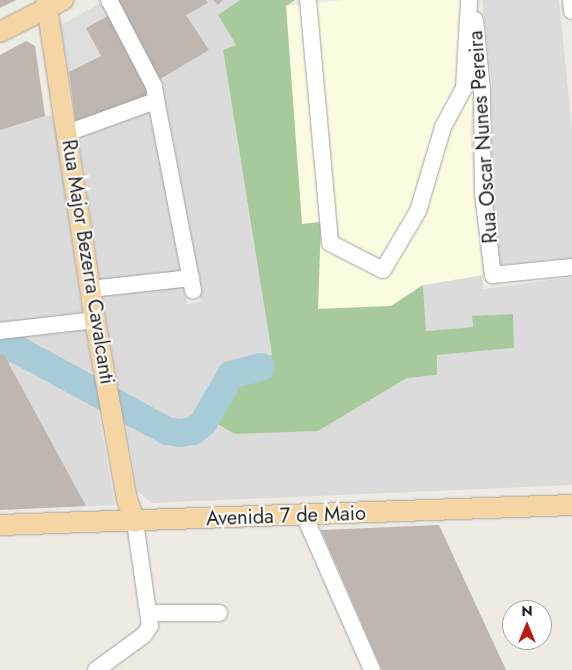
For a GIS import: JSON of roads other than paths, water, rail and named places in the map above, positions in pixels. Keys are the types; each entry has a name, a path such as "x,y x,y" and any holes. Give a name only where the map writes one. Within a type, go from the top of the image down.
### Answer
{"main road":[{"path":"0,32 52,3"},
{"name":"Rua Major Bezerra Cavalcanti","path":"52,3 67,133 90,289 127,499 134,522"},
{"name":"Avenida 7 de Maio","path":"0,525 134,522 572,505"}],"street":[{"path":"90,289 192,284 154,86 109,0"},
{"path":"308,0 330,244 383,270 418,211 443,127 464,88 469,0"},
{"name":"Rua Oscar Nunes Pereira","path":"473,0 482,89 483,194 493,274 572,267"},
{"path":"571,0 572,12"},
{"path":"67,133 150,103 157,105"},
{"path":"0,331 95,320"},
{"path":"304,515 372,670"},
{"path":"96,670 144,635 150,626 150,613 134,522"},
{"path":"150,613 219,613"}],"waterway":[{"path":"0,350 7,348 16,349 167,431 180,433 193,431 203,423 231,375 261,367"}]}
